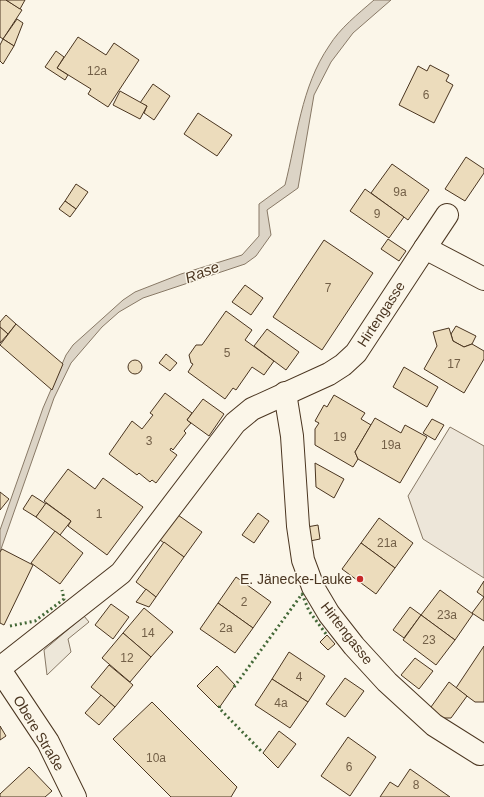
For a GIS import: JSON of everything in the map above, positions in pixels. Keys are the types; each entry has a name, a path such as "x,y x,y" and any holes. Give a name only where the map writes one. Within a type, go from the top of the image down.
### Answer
{"street":[{"name":"Hirtengasse","path":"0,669 121,573 235,423 252,409 285,392 330,374 356,353 447,214"},
{"path":"425,248 484,279"},
{"name":"Hirtengasse","path":"285,392 292,436 298,526 303,560 313,587 329,614 354,646 387,682 434,725 480,754"},
{"name":"Obere Straße","path":"0,669 48,742 75,797"}],"shaded area":[{"path":"450,427 484,446 484,578 423,539 408,496"},
{"path":"84,616 89,622 68,639 71,652 47,675 44,650"}],"water":[{"name":"Rase","path":"374,0 391,0 353,33 331,62 314,95 298,188 267,210 271,235 256,256 245,264 143,298 119,312 102,327 71,363 54,398 0,552 0,530 43,408 66,355 73,345 123,300 135,292 181,274 242,255 259,236 259,204 285,185 301,113 312,78 333,39"}],"building":[{"path":"0,0 6,0 22,10 3,39 0,37"},
{"path":"6,0 25,0 20,9"},
{"path":"17,19 23,23 14,46 3,39"},
{"path":"78,37 106,55 114,43 139,60 108,107 88,94 91,89 57,68"},
{"path":"3,39 14,46 3,64 0,61 0,45"},
{"path":"56,51 64,57 57,68 68,75 65,80 45,67"},
{"path":"430,65 449,75 446,81 453,85 434,123 399,105 418,66 427,71"},
{"path":"153,84 170,96 154,120 144,113 147,106 140,103"},
{"path":"120,91 147,106 140,119 113,105"},
{"path":"198,113 232,135 217,156 184,134"},
{"path":"466,157 484,169 484,173 465,201 445,189"},
{"path":"392,164 429,190 408,220 371,193"},
{"path":"76,184 88,192 76,209 65,201"},
{"path":"365,189 404,217 389,238 350,211"},
{"path":"65,201 76,209 70,217 59,209"},
{"path":"388,239 406,251 399,261 381,249"},
{"path":"324,240 373,273 322,350 273,317"},
{"path":"245,285 263,298 251,315 232,302"},
{"path":"226,311 252,330 245,340 274,361 264,375 252,367 236,390 233,388 225,399 188,372 193,364 191,363 189,355 196,345 202,345"},
{"path":"6,315 16,324 8,334 0,327 0,322"},
{"path":"16,324 63,364 52,390 0,345"},
{"path":"456,326 476,336 472,344 464,347 453,341 451,334"},
{"path":"0,327 8,334 0,343"},
{"path":"449,328 453,341 464,347 472,344 484,351 484,359 464,393 424,369 437,346 433,332"},
{"path":"267,329 299,352 286,370 254,346"},
{"path":"166,354 177,363 170,371 159,363"},
{"path":"135,360 140,362 142,367 140,372 135,374 130,372 128,367 130,362"},
{"path":"404,367 438,387 427,407 393,387"},
{"path":"165,393 192,413 187,420 191,423 184,431 186,433 173,450 171,448 170,450 177,455 156,483 152,480 150,482 139,473 137,475 109,454 132,421 142,429 153,415 150,413"},
{"path":"334,395 365,413 361,419 371,425 355,452 358,459 353,467 315,445 315,429 319,423 315,421 324,405 327,407"},
{"path":"203,399 224,414 209,436 187,420"},
{"path":"375,418 401,433 405,425 427,437 400,483 358,459 355,452"},
{"path":"432,419 444,425 435,440 423,433"},
{"path":"315,463 344,479 334,498 316,487"},
{"path":"68,469 95,489 103,478 143,507 107,555 68,526 71,521 44,501"},
{"path":"0,492 9,499 0,510"},
{"path":"32,495 46,504 36,517 23,509"},
{"path":"46,503 71,521 60,535 36,517"},
{"path":"258,513 269,521 254,543 242,535"},
{"path":"178,515 202,532 184,557 160,540"},
{"path":"379,518 413,543 395,568 361,543"},
{"path":"318,525 320,539 310,541 307,527"},
{"path":"55,531 83,553 60,584 31,563"},
{"path":"164,542 184,557 156,597 136,582"},
{"path":"361,543 395,568 376,594 342,569"},
{"path":"2,549 33,565 4,625 0,623 0,552"},
{"path":"236,577 271,602 253,628 218,603"},
{"path":"484,581 484,597 477,592"},
{"path":"146,589 156,597 149,607 136,602"},
{"path":"440,590 473,614 455,640 421,615"},
{"path":"484,597 484,621 472,613"},
{"path":"218,603 253,628 235,653 200,629"},
{"path":"111,604 129,617 113,639 95,625"},
{"path":"410,607 421,615 404,638 393,630"},
{"path":"144,608 173,632 151,657 123,633"},
{"path":"421,615 455,640 436,665 403,640"},
{"path":"123,633 151,657 130,682 102,658"},
{"path":"327,635 335,644 328,650 320,642"},
{"path":"484,646 484,702 475,702 456,688"},
{"path":"289,652 325,676 308,702 272,679"},
{"path":"415,658 433,671 419,689 401,675"},
{"path":"109,665 133,685 115,707 91,687"},
{"path":"217,666 235,685 219,708 197,686"},
{"path":"345,678 364,691 345,717 326,704"},
{"path":"272,679 308,702 290,728 255,705"},
{"path":"449,682 467,696 451,718 442,718 431,707"},
{"path":"101,695 115,707 99,725 85,713"},
{"path":"152,702 237,787 231,797 171,797 113,739"},
{"path":"0,726 6,736 0,740"},
{"path":"279,731 296,744 278,768 263,753"},
{"path":"348,737 376,757 350,796 321,776"},
{"path":"29,767 52,791 45,797 0,797 0,794"},
{"path":"410,769 450,797 380,797 390,782 398,787"}],"hedge":[{"path":"10,626 35,621 64,599 62,590"},
{"path":"234,687 302,594 309,611 326,634"},
{"path":"220,706 219,708 263,753"}],"place":[{"name":"E. Jänecke-Lauke","path":"360,579"}]}
